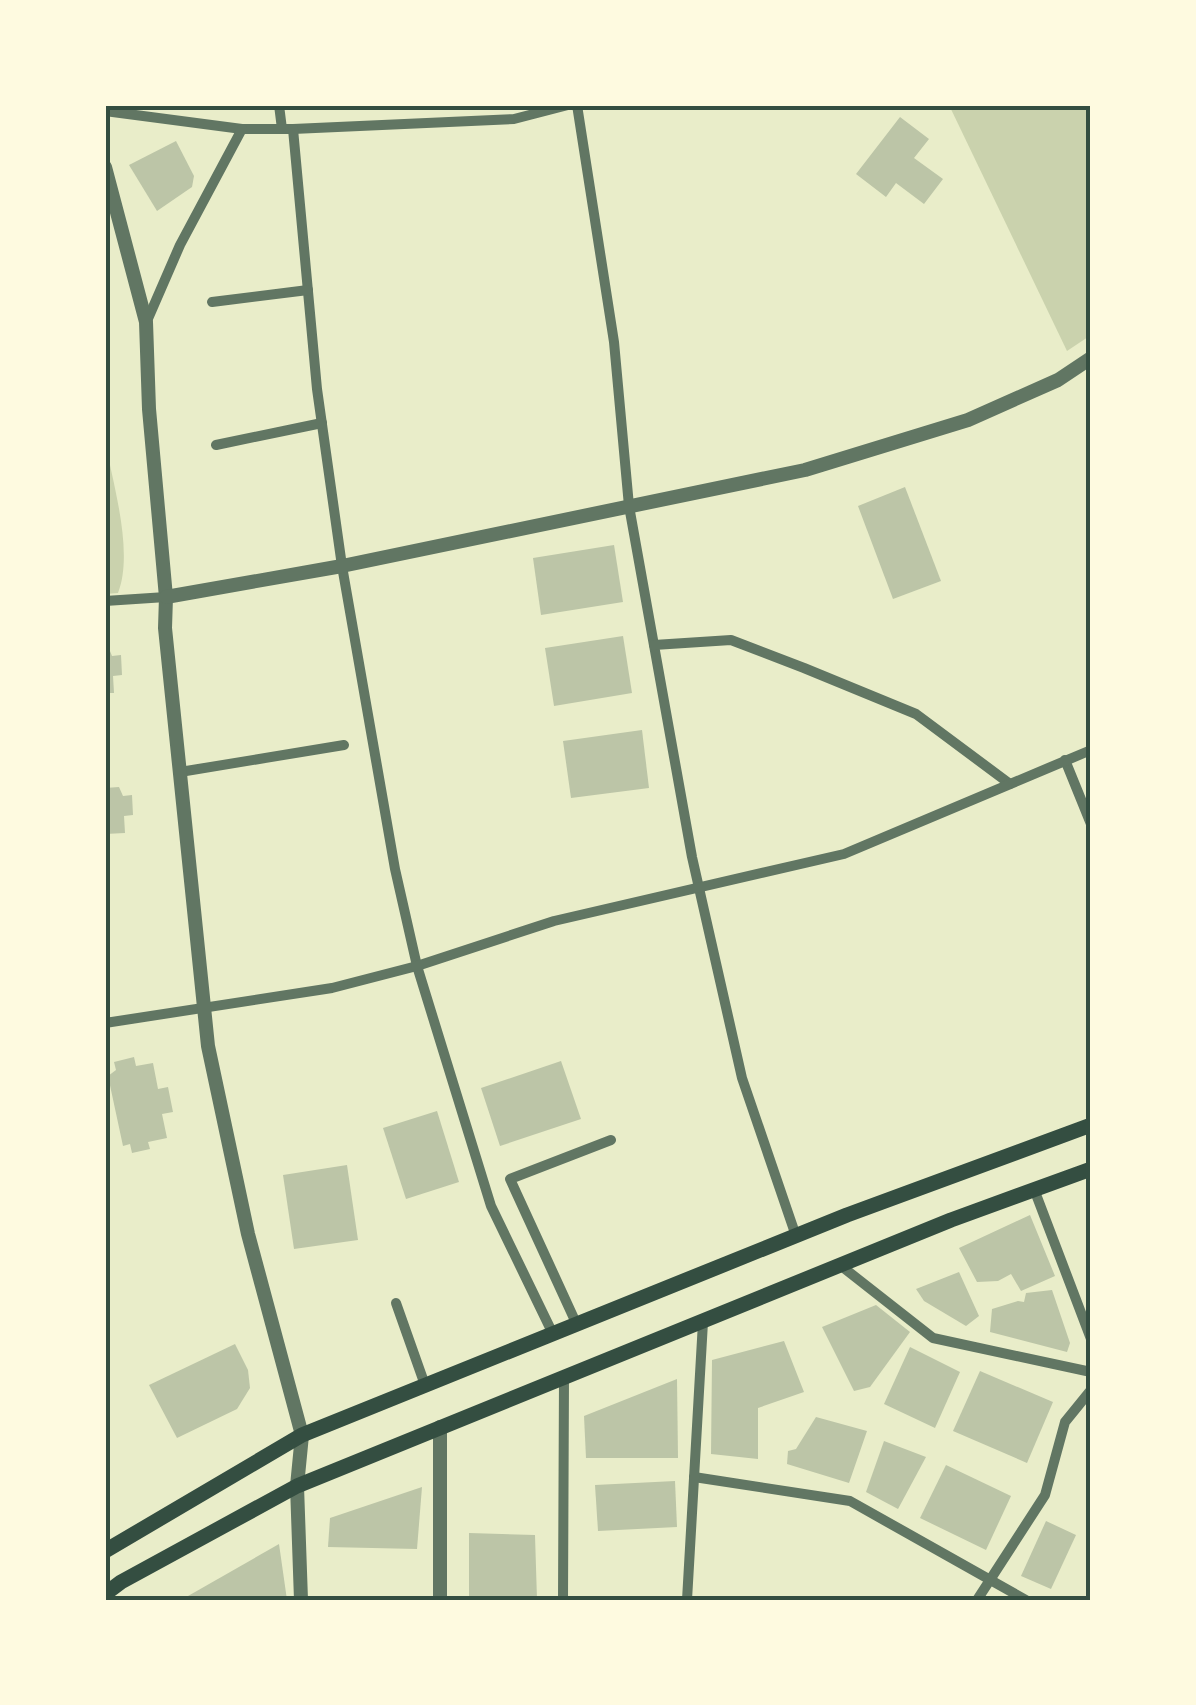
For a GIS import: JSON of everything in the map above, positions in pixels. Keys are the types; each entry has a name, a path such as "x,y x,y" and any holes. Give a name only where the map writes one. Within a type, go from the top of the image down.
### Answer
{"main road":[{"path":"105,1551 302,1434 796,1236 1091,1125"},
{"path":"105,1594 297,1486 1091,1169"}],"street":[{"path":"279,105 288,129 342,566 395,869 417,966 491,1206 553,1334"},
{"path":"105,111 242,129 288,129 514,119 568,105"},
{"path":"576,105 614,342 629,506 699,887 742,1078 796,1236"},
{"path":"146,322 180,245 242,129"},
{"path":"105,167 146,322 165,628 208,1046 248,1234 302,1434 297,1486 301,1600"},
{"path":"212,302 308,290"},
{"path":"105,601 166,598 342,566 805,470 968,420 1058,380 1091,358"},
{"path":"216,445 322,423"},
{"path":"654,644 731,640 804,668 916,714 1010,784"},
{"path":"180,772 344,745"},
{"path":"105,1023 332,988 417,966 554,921 844,854 1091,750"},
{"path":"1066,760 1091,824"},
{"path":"577,1324 510,1178 612,1140"},
{"path":"1034,1189 1091,1339"},
{"path":"840,1266 932,1338 1091,1372"},
{"path":"396,1303 425,1385"},
{"path":"687,1600 704,1322"},
{"path":"562,1600 564,1378"},
{"path":"977,1600 1044,1495 1065,1422 1091,1390"},
{"path":"440,1427 440,1600"},
{"path":"694,1477 850,1501 1026,1600"}],"green space":[{"path":"949,105 1091,105 1091,335 1067,351"},
{"path":"105,441 124,558 118,593 105,594"}],"building":[{"path":"900,117 929,139 914,158 943,179 924,204 896,183 886,197 856,174"},
{"path":"176,141 194,176 192,187 157,211 129,165"},
{"path":"905,487 941,581 893,599 858,506"},
{"path":"614,545 623,602 541,615 533,558"},
{"path":"623,636 632,693 554,706 545,648"},
{"path":"108,646 112,656 121,655 122,675 113,676 114,693 105,693"},
{"path":"642,730 649,788 571,798 563,741"},
{"path":"119,787 123,796 132,795 133,815 124,816 125,833 105,834 105,788"},
{"path":"134,1057 136,1066 153,1063 158,1089 168,1087 173,1112 162,1114 167,1138 148,1142 150,1149 132,1153 130,1144 123,1146 108,1076 116,1070 114,1062"},
{"path":"561,1061 581,1119 500,1146 481,1088"},
{"path":"437,1111 459,1182 406,1199 383,1128"},
{"path":"347,1165 358,1240 294,1249 283,1175"},
{"path":"1030,1215 1055,1276 1021,1291 1011,1274 998,1281 977,1282 959,1248"},
{"path":"959,1272 979,1316 966,1326 924,1301 916,1289"},
{"path":"1052,1290 1070,1343 1067,1352 990,1332 992,1309 1024,1302 1026,1293"},
{"path":"876,1305 910,1332 870,1387 854,1391 822,1327"},
{"path":"784,1341 804,1392 758,1408 758,1459 711,1454 712,1360"},
{"path":"235,1344 248,1370 250,1388 237,1409 177,1438 149,1385"},
{"path":"910,1347 960,1372 935,1428 884,1404"},
{"path":"980,1371 1053,1402 1027,1463 953,1431"},
{"path":"677,1379 678,1458 586,1458 584,1416"},
{"path":"816,1417 867,1431 849,1483 787,1464 788,1451 796,1449"},
{"path":"884,1441 926,1457 898,1509 866,1492"},
{"path":"946,1465 1011,1496 986,1550 920,1518"},
{"path":"675,1481 677,1527 598,1531 595,1485"},
{"path":"422,1487 417,1549 328,1547 330,1518"},
{"path":"1046,1521 1076,1535 1051,1589 1021,1576"},
{"path":"469,1533 535,1535 537,1600 469,1599"},
{"path":"279,1544 287,1600 181,1600"}]}
